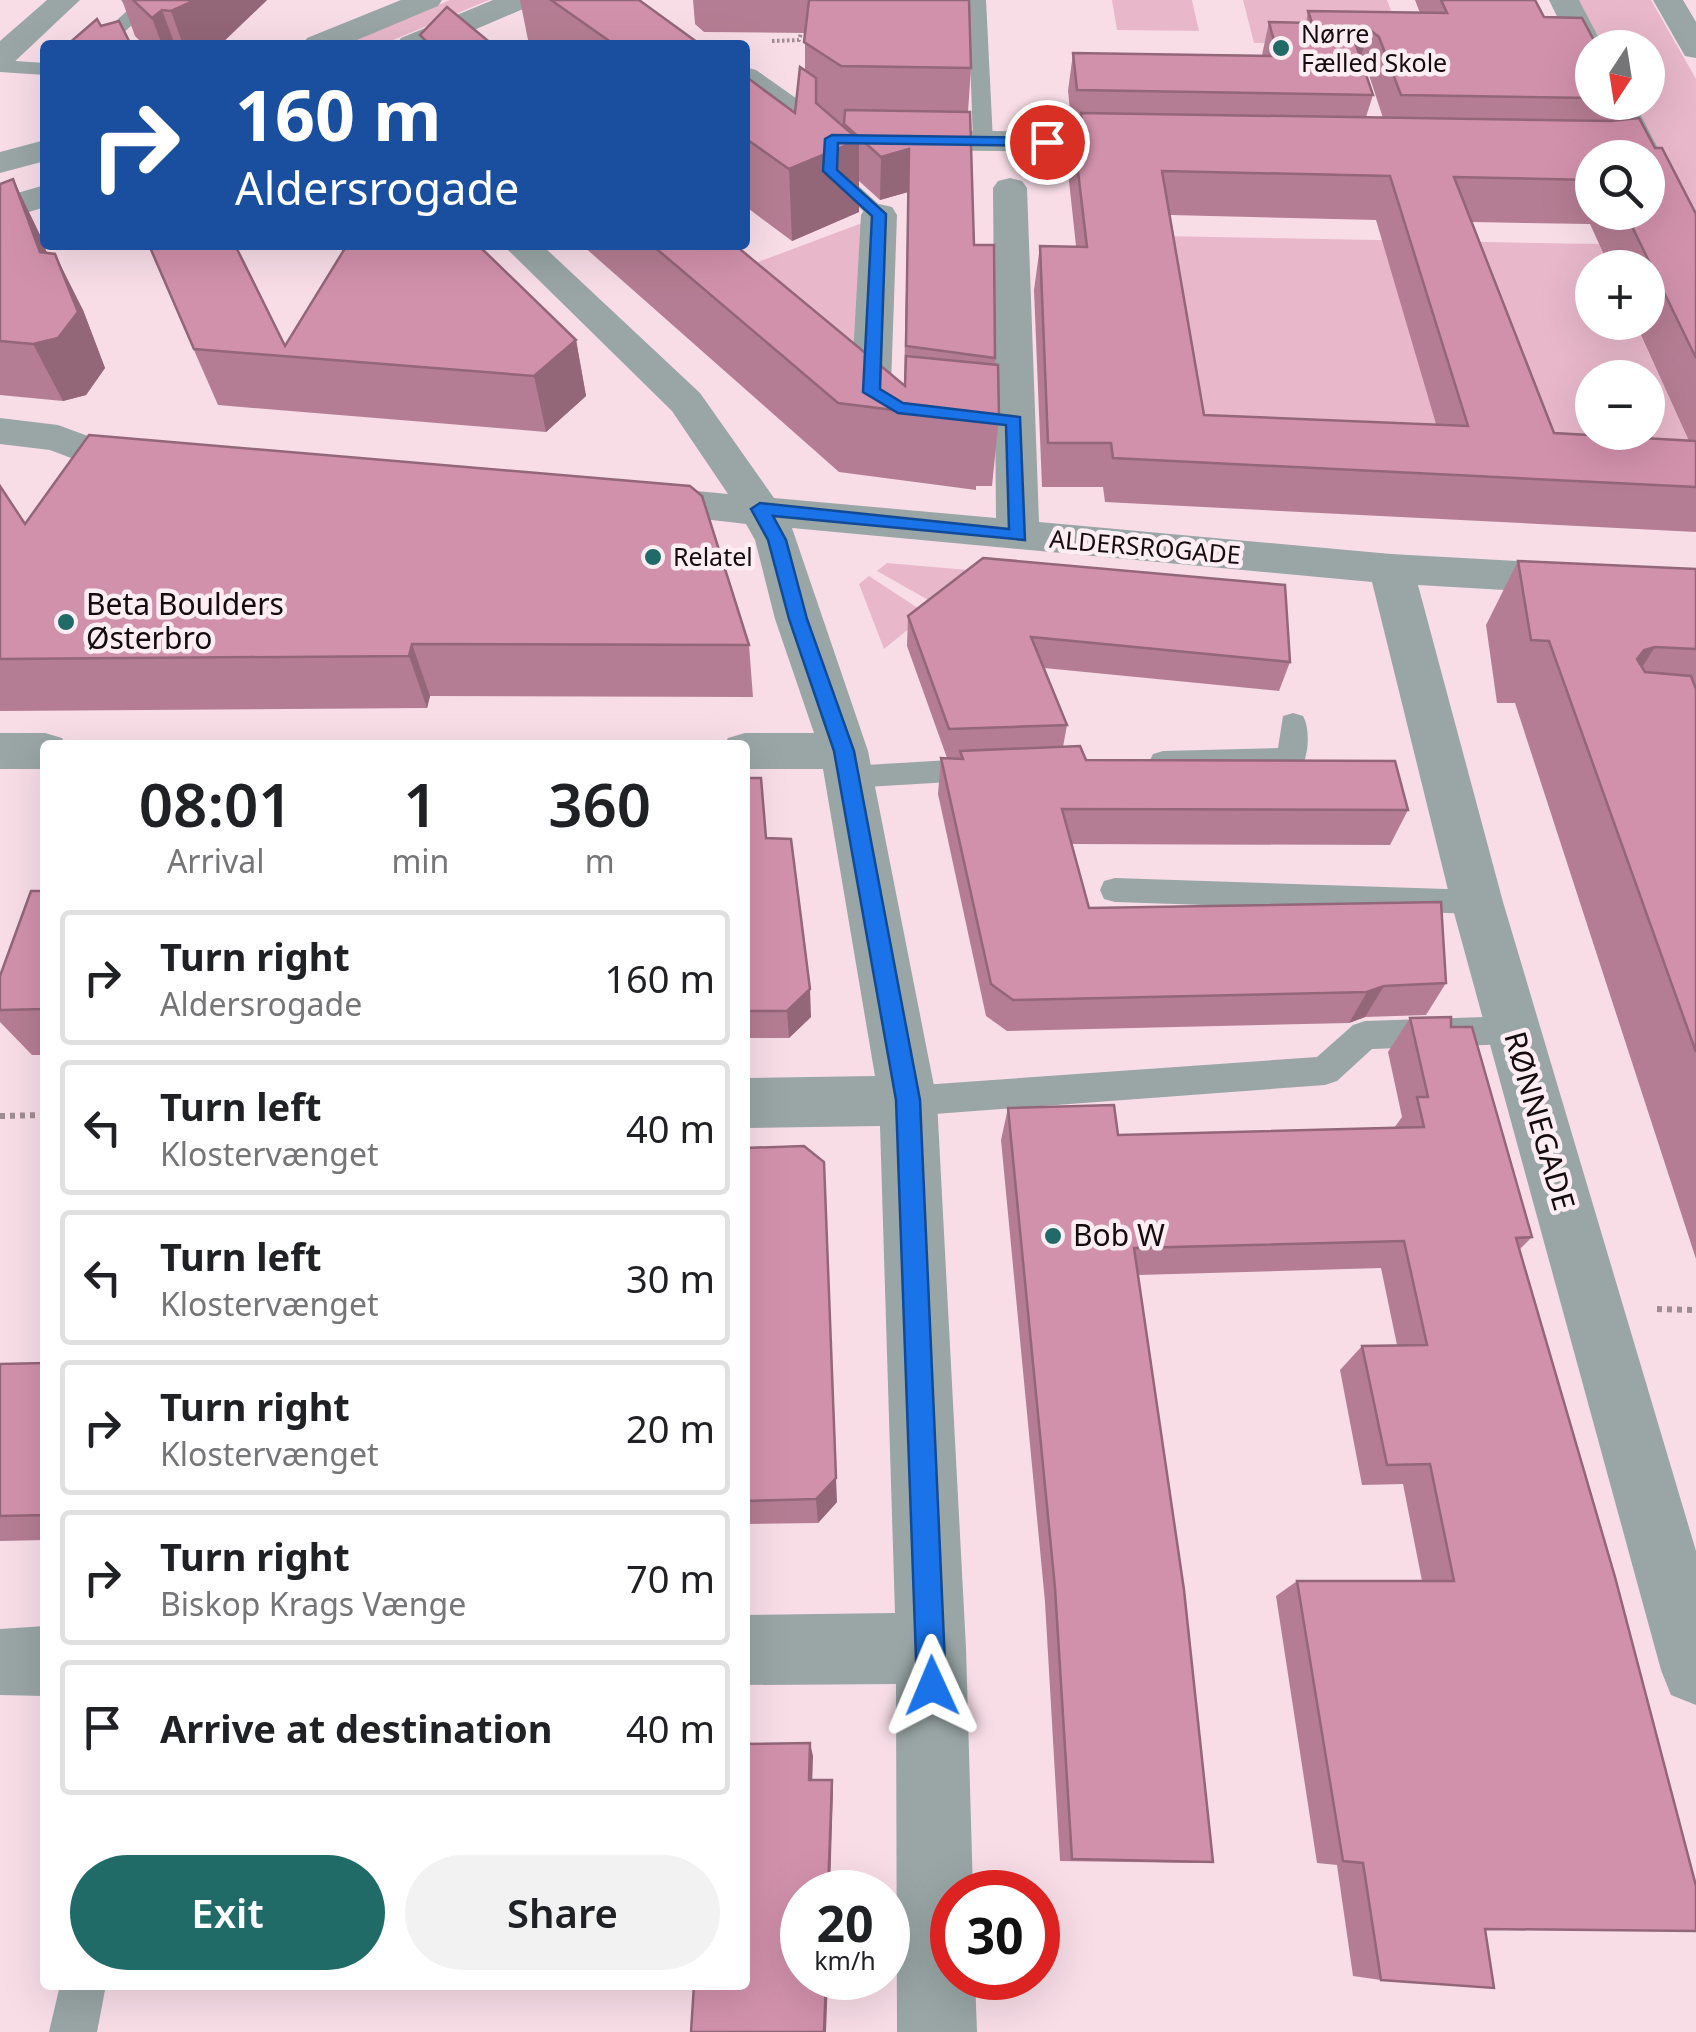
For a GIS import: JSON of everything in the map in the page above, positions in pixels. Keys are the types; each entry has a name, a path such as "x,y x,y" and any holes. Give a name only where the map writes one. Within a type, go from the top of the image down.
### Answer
{"street":[{"path":"424,40 519,0"},
{"path":"1564,0 1579,30"},
{"path":"1668,0 1696,49"},
{"path":"0,24 4,12 64,1"},
{"path":"0,58 64,1"},
{"path":"329,40 412,2"},
{"path":"750,83 832,139 1180,144"},
{"path":"0,163 40,151"},
{"path":"1010,188 995,419 1018,536"},
{"path":"0,210 40,197"},
{"path":"879,214 858,379 898,408 937,412"},
{"path":"526,250 686,402 760,509 777,540 798,619 846,764 908,1100 931,1648 936,2032"},
{"path":"0,431 58,438 100,456 197,464"},
{"name":"ALDERSROGADE","path":"586,495 1391,569 1696,586"},
{"name":"RØNNEGADE","path":"1391,569 1478,902 1696,1670"},
{"path":"0,751 40,751"},
{"path":"750,752 846,764"},
{"path":"750,1103 908,1100"},
{"path":"750,1650 931,1648"}],"lane":[{"path":"113,33 138,11 130,0"},
{"path":"977,0 984,140"},
{"path":"0,66 40,69"},
{"path":"832,139 830,171 879,214"},
{"path":"1136,763 1292,758 1293,723"},
{"path":"846,764 1018,767"},
{"path":"1115,890 1478,902"},
{"path":"908,1100 1324,1070 1365,1035 1514,1030"},
{"path":"73,2032 82,1990"}],"path":[{"path":"763,40 799,40 800,27 816,27"},
{"path":"0,1116 40,1114"}],"shaded area":[{"path":"450,0 489,0 393,40 353,40"},
{"path":"1112,0 1192,0 1199,31 1117,30"},
{"path":"1243,0 1387,0 1404,45 1254,43"},
{"path":"1578,0 1651,0 1696,79 1696,226 1665,167 1665,140 1651,140 1640,120 1665,120 1665,30 1594,30"},
{"path":"862,223 855,360 750,265"},
{"path":"1158,236 1599,244 1602,250 1575,250 1575,340 1643,340 1652,360 1575,360 1575,450 1665,450 1665,388 1696,456 1450,470 1193,459"},
{"path":"887,563 980,571 937,605 877,571"},
{"path":"869,576 927,614 884,649 859,584"}],"building":[{"path":"133,0 193,0 171,11 162,10 152,18"},
{"path":"551,0 639,0 694,40 608,40"},
{"path":"809,0 969,0 971,68 841,66 804,42"},
{"path":"1441,0 1535,0 1544,17 1582,18 1588,30 1575,30 1575,98 1401,95 1379,37 1369,29 1354,39 1373,95 1077,90 1073,53 1278,56 1269,22 1312,23 1308,11 1447,13"},
{"path":"447,7 487,40 425,40 420,35"},
{"path":"97,19 101,26 119,21 128,40 73,40"},
{"path":"800,67 816,78 816,103 859,140 789,169 750,142 750,80 795,113"},
{"path":"845,110 970,112 974,245 994,245 995,358 906,346 909,149 881,157 844,124"},
{"path":"1081,113 1640,120 1651,140 1575,140 1575,180 1454,177 1554,433 1575,434 1575,450 1665,450 1665,439 1696,441 1696,487 1113,458 1111,443 1048,443 1040,246 1087,247 1074,138 1083,138","holes":["1162,171 1390,176 1468,426 1204,415"]},
{"path":"1665,154 1696,214 1696,358 1665,294 1665,250 1643,250 1634,230 1665,230"},
{"path":"13,179 40,252 55,254 78,312 58,338 33,344 0,341 0,184"},
{"path":"151,250 237,250 285,346 344,250 483,250 576,340 534,376 194,349"},
{"path":"658,250 741,250 905,386 906,356 998,365 999,417 982,417 982,421 838,403"},
{"path":"89,435 690,486 702,496 749,645 412,644 409,656 0,659 0,486 25,524"},
{"path":"983,558 1285,585 1290,662 1031,637 1067,725 949,729 908,616"},
{"path":"1518,561 1696,569 1696,649 1655,647 1644,650 1637,659 1645,672 1691,676 1696,689 1696,1052 1549,641 1531,640"},
{"path":"1080,746 1086,760 1395,761 1408,810 1062,809 1089,908 1441,902 1446,983 1384,986 1367,992 1013,1000 991,984 941,758 963,759 960,751"},
{"path":"750,778 761,778 766,838 791,839 810,989 787,1011 750,1011"},
{"path":"31,891 40,891 40,1009 0,1010 0,976"},
{"path":"1451,1017 1451,1027 1472,1027 1532,1237 1516,1238 1615,1577 1696,1886 1696,1931 1485,1929 1494,1988 1381,1980 1363,1863 1343,1861 1297,1581 1454,1581 1430,1464 1387,1465 1362,1346 1427,1345 1404,1241 1134,1248 1184,1590 1213,1862 1072,1859 1055,1588 1008,1108 1114,1105 1118,1135 1424,1127 1417,1097 1428,1097 1410,1018"},
{"path":"804,1146 824,1162 836,1478 816,1499 750,1501 750,1148"},
{"path":"40,1363 40,1515 0,1516 0,1364"},
{"path":"810,1743 809,1780 832,1780 829,1870 780,1870 780,2000 825,2000 824,2032 691,2032 694,1990 750,1990 750,1744"}],"place":[{"name":"Nørre Fælled Skole","path":"1281,48"},
{"name":"Relatel","path":"653,557"},
{"name":"Beta Boulders Østerbro","path":"66,622"},
{"name":"Bob W","path":"1053,1236"}],"route":[{"path":"932,1686 908,1100 844,751 798,619 777,540 760,509 1018,536 1014,421 898,408 871,392 879,214 830,171 830,152 832,139 1047,142"}]}
